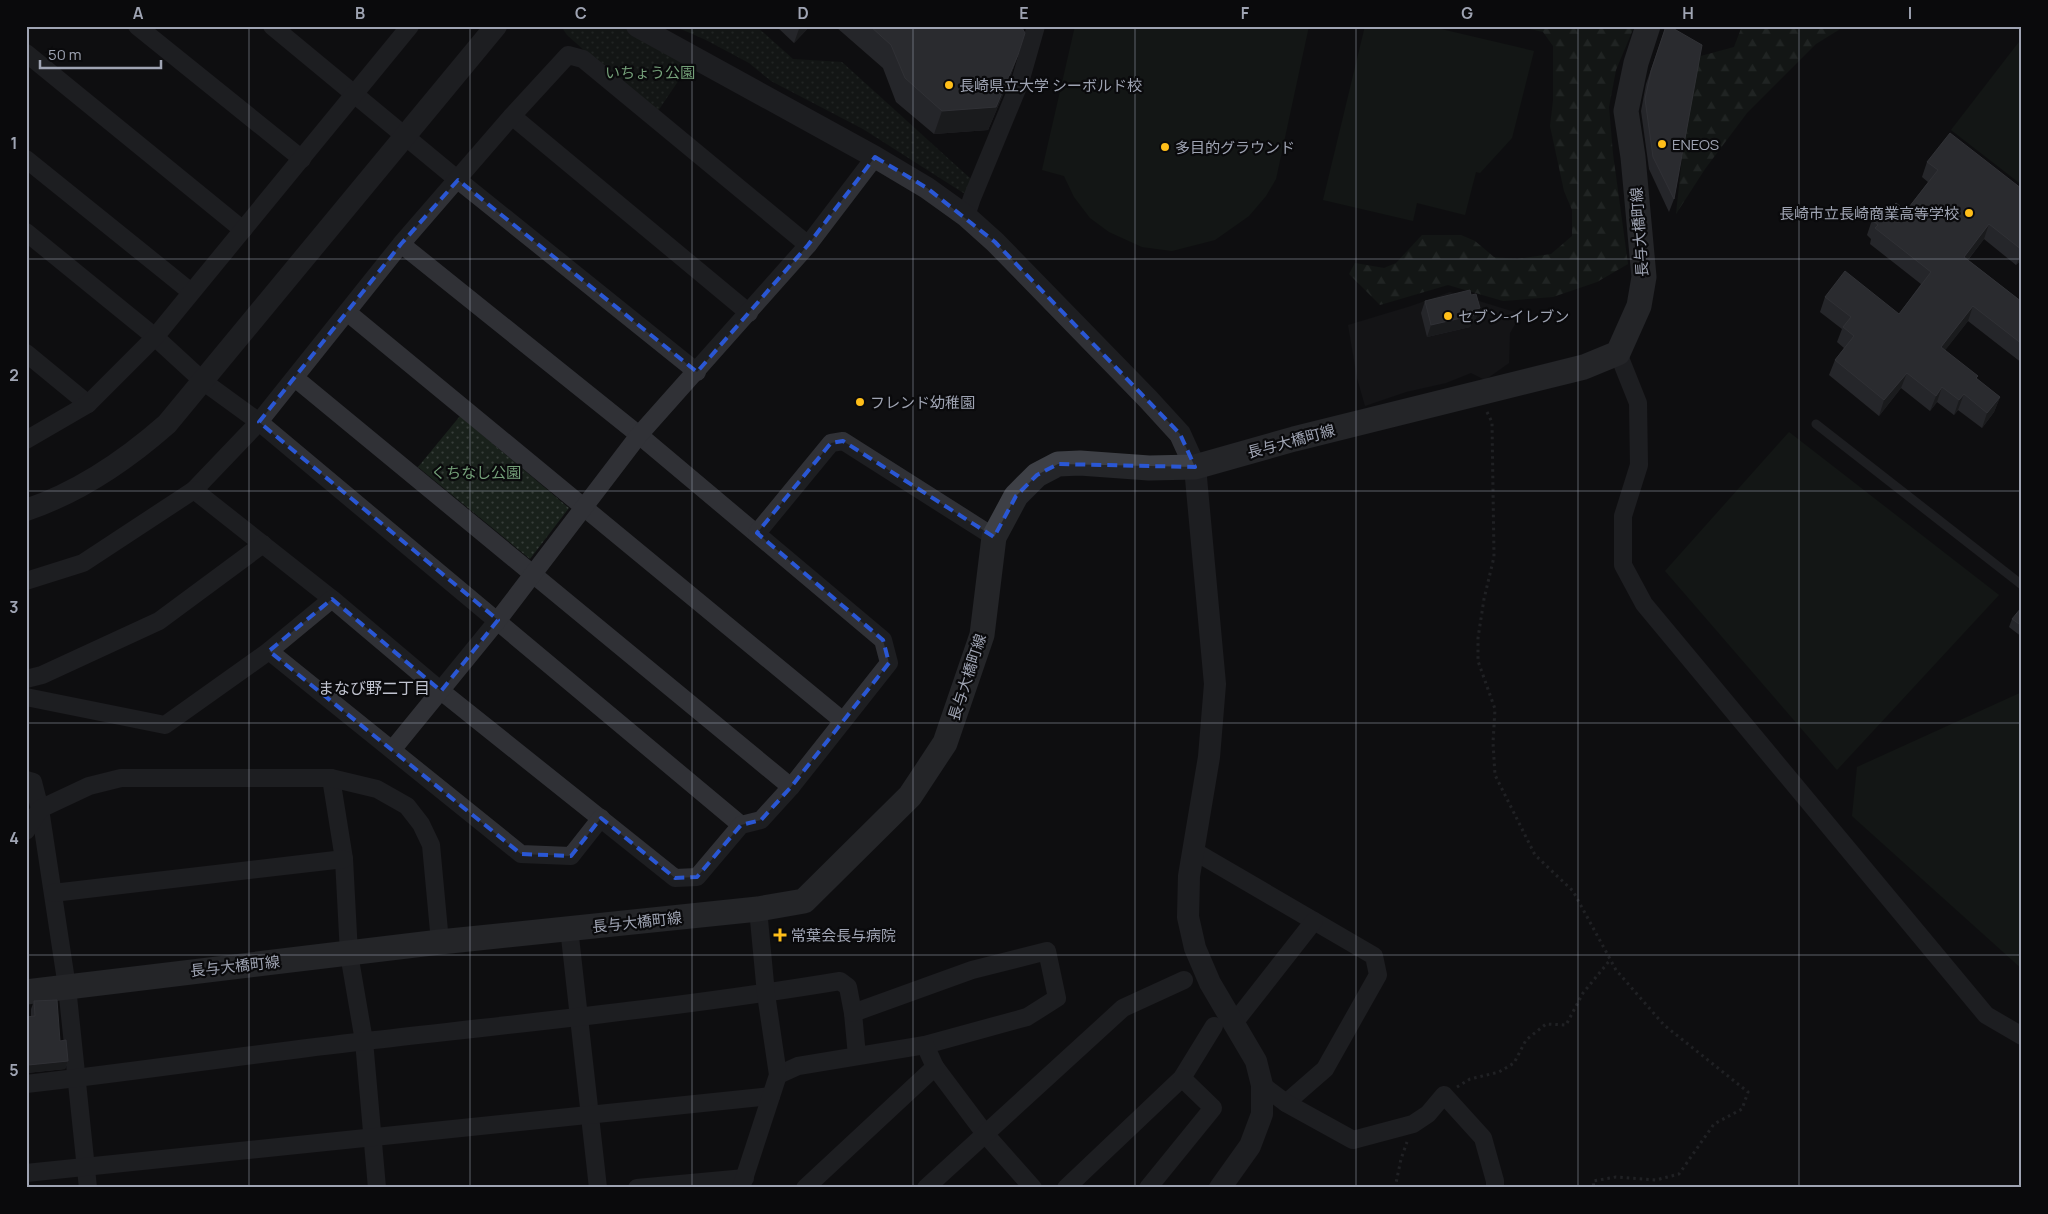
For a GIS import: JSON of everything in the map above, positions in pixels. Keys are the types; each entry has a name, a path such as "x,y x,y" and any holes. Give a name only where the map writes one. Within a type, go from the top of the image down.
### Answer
{"main road":[{"name":"長与大橋町線","path":"26,992 440,942 758,910 804,901 910,796 945,743 982,635 994,537 1016,496 1037,475 1058,464 1080,463 1149,468 1195,467 1294,439 1584,367 1618,353 1639,306 1644,277 1633,157 1626,111 1636,63 1648,26"}],"street":[{"path":"137,26 302,159"},
{"path":"272,26 458,180 697,372"},
{"path":"26,510 42,505 98,477 136,451 167,424 204,382 496,26"},
{"path":"637,26 875,157 926,188 966,216 995,242 1180,434 1195,467 1215,684 1209,757 1189,876 1188,917 1195,948 1210,983 1224,1025 1256,1062 1262,1085 1262,1114 1250,1146 1220,1188"},
{"path":"966,216 1020,82 1036,26"},
{"path":"26,440 88,404 155,337 409,27"},
{"path":"26,53 242,230"},
{"path":"26,581 83,563 194,490 259,422 401,244 512,116 568,55 583,59 808,245"},
{"path":"512,116 749,313"},
{"path":"392,750 498,620 639,435 808,245 875,157"},
{"path":"26,159 191,292"},
{"path":"26,232 155,337 204,382 259,422 498,620 741,825"},
{"path":"194,490 332,599 441,690 675,878 697,877 741,825 761,820 791,787 889,663 883,640 639,435 401,244"},
{"path":"347,312 843,721"},
{"path":"26,353 88,404"},
{"path":"1618,353 1638,404 1638,465 1623,516 1623,565 1644,604 1986,1015 2022,1036"},
{"path":"295,378 791,787"},
{"path":"757,533 831,443 843,441 994,537"},
{"path":"262,544 159,621 34,677 34,699 165,725 269,651 332,599"},
{"path":"269,651 521,854 572,856 600,818"},
{"path":"26,831 40,809 89,786 121,778 331,778 377,789 407,806 421,824 431,844 440,942"},
{"path":"331,778 344,860 349,954 364,1041 377,1188"},
{"path":"26,780 33,782 40,809 67,987 88,1188"},
{"path":"1194,851 1374,956 1378,975 1325,1069 1286,1103"},
{"path":"52,893 344,860"},
{"path":"637,1188 743,1183 778,1075 766,994 758,910"},
{"path":"1066,1188 1182,1078 1224,1025 1314,921"},
{"path":"569,928 598,1188"},
{"path":"778,1075 798,1066 925,1045 1027,1017 1057,998 1047,951 972,970 853,1012"},
{"path":"926,1188 1123,1008 1184,980"},
{"path":"26,1084 364,1041 580,1018 766,994 840,981 848,986 853,1012 856,1056"},
{"path":"925,1045 935,1067 986,1135 1033,1188"},
{"path":"805,1188 935,1067"},
{"path":"1148,1188 1213,1108 1182,1078"},
{"path":"1262,1085 1286,1103 1354,1140 1413,1124 1428,1114 1444,1095 1483,1138 1496,1181 1495,1188"},
{"path":"26,1173 771,1096"}],"lane":[{"path":"1816,424 2022,585"}],"path":[{"path":"1478,394 1492,422 1494,558 1484,599 1478,638 1478,661 1494,709 1493,743 1495,775 1535,855 1573,891 1616,970 1664,1024 1748,1092 1742,1109 1714,1124 1679,1174 1656,1180 1608,1178 1593,1181 1594,1188"},
{"path":"1444,1095 1470,1079 1499,1072 1514,1063 1526,1040 1546,1024 1566,1025 1583,992 1610,960"},
{"path":"1395,1188 1401,1159 1413,1124"}],"highlighted area":[{"path":"875,157 927,188 995,242 1180,434 1195,467 1058,464 1037,475 1016,496 994,537 843,441 831,443 757,533 883,640 889,663 791,787 761,820 741,825 697,877 675,878 601,818 571,856 521,854 269,651 332,599 441,691 498,620 259,422 401,244 458,180 697,372 808,245"}],"shaded area":[{"path":"1450,292 1521,314 1510,333 1509,363 1485,380 1471,373 1446,383 1406,392 1365,406 1357,378 1348,325"}],"green space":[{"name":"いちょう公園","path":"561,26 635,26 691,62 656,114 567,35"},
{"path":"674,26 756,26 793,59 842,62 972,180 965,194 863,129 771,81 749,63 706,40"},
{"name":"多目的グラウンド","path":"1075,26 1309,26 1276,179 1266,196 1249,216 1215,240 1172,251 1142,247 1109,232 1090,218 1074,197 1064,176 1042,170"},
{"path":"1365,26 1428,26 1534,51 1512,138 1480,173 1476,172 1465,215 1417,203 1413,221 1323,200"},
{"path":"1517,26 1634,27 1616,70 1609,107 1613,154 1628,264 1597,282 1553,297 1503,301 1448,285 1380,305 1349,274 1355,263 1384,268 1396,263 1422,235 1461,235 1475,241 1494,257 1517,259 1551,254 1572,236 1572,210 1564,191 1550,126 1553,101 1553,46 1543,32"},
{"path":"1742,26 1845,26 1816,44 1747,113 1705,169 1676,214 1683,149 1697,57 1734,47"},
{"path":"2022,38 2022,185 1951,130"},
{"name":"くちなし公園","path":"460,416 569,508 530,559 418,467"},
{"path":"1789,432 1999,595 1837,770 1665,571"},
{"path":"2022,692 2022,969 1852,816 1857,767"}],"building":[{"name":"長崎県立大学 シーボルド校","path":"870,26 1021,26 1025,33 1018,55 996,107 942,111 905,78 891,45"},
{"name":"ENEOS","path":"1666,26 1702,45 1674,199 1653,157 1645,99 1651,71"},
{"path":"1950,133 2022,189 2022,250 1989,224 1964,257 2022,302 2022,344 1973,306 1941,347 1978,376 1976,378 2000,397 1987,413 1964,394 1959,400 1942,387 1936,396 1907,373 1884,400 1835,360 1854,336 1843,327 1851,317 1825,297 1845,271 1899,314 1931,272 1875,228 1878,225 1872,220 1884,206 1890,210 1896,203 1906,211 1938,170 1927,162"},
{"path":"1470,290 1471,295 1476,294 1480,308 1473,310 1474,315 1431,325 1425,301"},
{"path":"2022,608 2022,626 2012,619"},
{"path":"57,1000 60,1041 66,1040 68,1061 26,1066 26,1017 35,1016 34,1001"}],"place":[{"name":"長崎県立大学 シーボルド校","path":"949,85"},
{"name":"ENEOS","path":"1662,144"},
{"name":"多目的グラウンド","path":"1165,147"},
{"name":"長崎市立長崎商業高等学校","path":"1969,213"},
{"name":"セブン-イレブン","path":"1448,316"},
{"name":"フレンド幼稚園","path":"860,402"},
{"name":"常葉会長与病院","path":"780,935"}],"district":[{"name":"まなび野二丁目","path":"374,688"}]}
